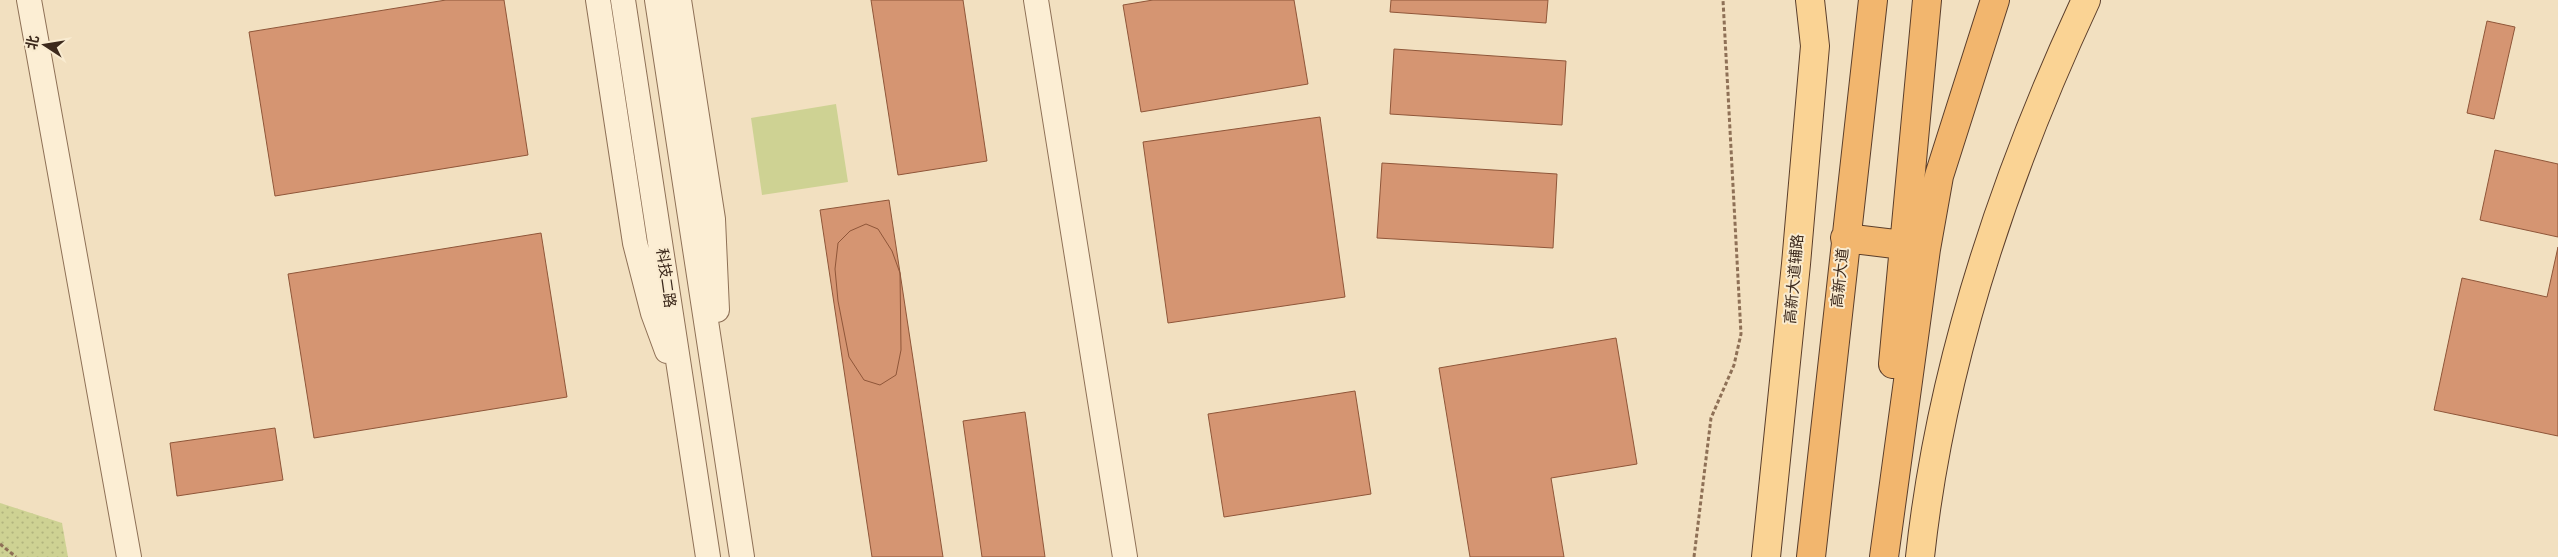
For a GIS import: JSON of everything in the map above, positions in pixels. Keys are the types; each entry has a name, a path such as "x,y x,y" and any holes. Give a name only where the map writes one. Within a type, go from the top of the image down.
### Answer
{"highway":[{"path":"1879,557 1903,246 1926,0"},
{"path":"1884,557 1926,249 1939,176 1995,0"},
{"name":"高新大道","path":"1811,557 1871,9"},
{"path":"1845,238 1903,246"}],"main road":[{"name":"高新大道辅路","path":"1766,557 1796,264 1814,56 1810,0"},
{"path":"1920,557 1926,501 1946,397 1973,297 2009,182 2086,0"}],"street":[{"path":"29,0 129,557"},
{"path":"598,0 635,243 652,313 682,389"},
{"name":"科技二路","path":"622,0 650,166 708,557"},
{"path":"657,0 742,557"},
{"path":"679,0 713,219 717,291 716,382"},
{"path":"1036,0 1125,557"}],"path":[{"path":"1694,557 1711,418 1734,365 1741,334 1723,0"},
{"path":"0,544 16,557"}],"green space":[{"path":"836,104 848,182 762,195 751,118"},
{"path":"0,503 62,523 68,557 0,557"}],"building":[{"path":"446,0 504,0 528,155 275,196 249,32"},
{"path":"871,0 963,0 987,161 898,175"},
{"path":"1153,0 1294,0 1308,84 1141,112 1123,5"},
{"path":"1391,0 1548,0 1546,23 1390,12"},
{"path":"2487,21 2515,27 2494,119 2467,113"},
{"path":"1394,49 1566,61 1562,125 1390,114"},
{"path":"1320,117 1345,297 1168,323 1143,142"},
{"path":"2495,150 2558,164 2558,237 2480,220"},
{"path":"1382,163 1557,174 1553,248 1377,238"},
{"path":"889,200 943,557 872,557 820,210"},
{"path":"866,224 878,229 892,251 900,273 901,350 896,375 880,385 864,380 849,357 838,301 835,269 838,243 850,231"},
{"path":"541,233 567,397 314,438 288,274"},
{"path":"2558,247 2558,436 2434,410 2462,278 2547,297"},
{"path":"1616,338 1637,464 1551,478 1564,557 1470,557 1439,368"},
{"path":"1355,391 1371,494 1224,517 1208,414"},
{"path":"1025,412 1045,557 982,557 963,421"},
{"path":"275,428 283,480 177,496 170,443"}]}
